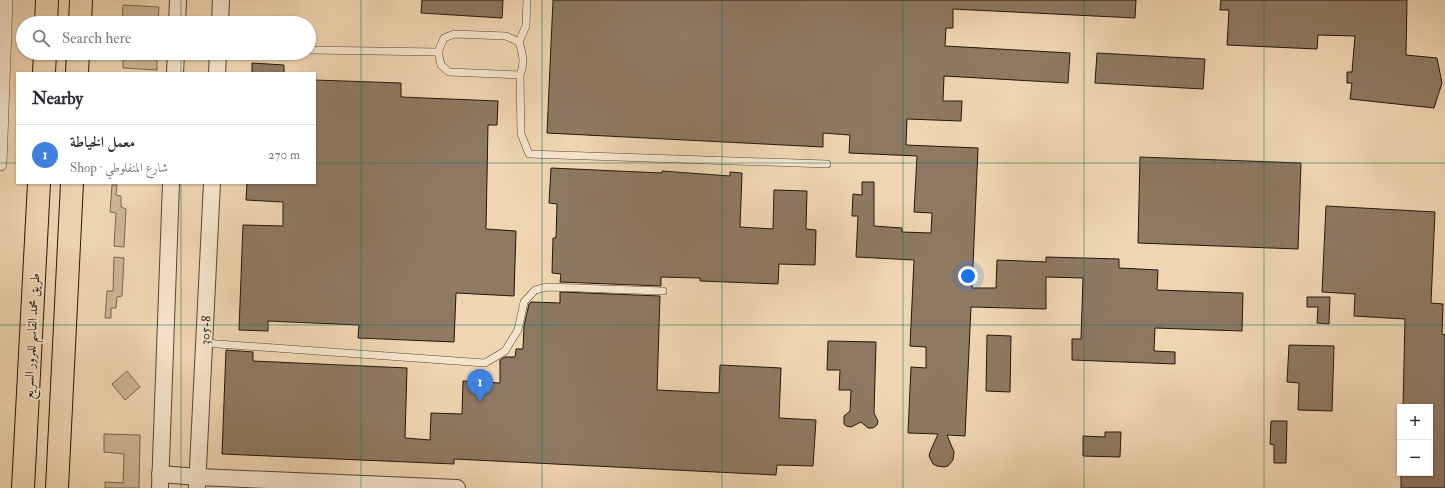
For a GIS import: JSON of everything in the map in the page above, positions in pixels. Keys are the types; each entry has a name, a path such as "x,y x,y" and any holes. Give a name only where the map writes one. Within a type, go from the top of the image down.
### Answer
{"highway":[{"path":"46,16 47,0"},
{"path":"80,16 81,0"},
{"path":"44,72 45,60"},
{"path":"77,72 78,60"},
{"name":"طريق محمد القاسم للمرور السريع","path":"23,488 39,184"},
{"path":"57,488 72,184"}],"street":[{"path":"0,164 2,50 6,0"},
{"path":"177,16 178,0"},
{"path":"220,16 221,0"},
{"path":"175,72 176,60"},
{"path":"218,60 218,72"},
{"path":"171,184 160,481 457,488"},
{"name":"305-8","path":"197,482 212,184"}],"lane":[{"path":"527,0 526,26 519,42 524,56 524,67 520,75 521,134 529,154 827,164"},
{"path":"519,42 506,36 454,34 444,38 438,52 441,65 449,72 520,75"},
{"path":"316,50 438,52"},
{"path":"204,343 485,363 505,351 518,330 524,302 535,290 547,287 662,291"}],"shaded area":[{"path":"123,5 159,7 158,16 122,16"},
{"path":"123,60 157,60 157,70 123,68"},
{"path":"112,185 117,185 116,195 121,196 121,207 126,209 124,247 114,246 116,213 110,212"},
{"path":"114,257 124,258 122,296 117,297 116,308 111,308 111,318 105,318 107,291 113,291"},
{"path":"127,371 140,387 125,400 112,384"},
{"path":"104,434 140,435 139,488 105,488 105,482 123,483 124,454 104,452"}],"building":[{"path":"422,0 503,0 502,18 421,13"},
{"path":"553,0 1136,0 1135,18 953,9 953,28 946,28 945,46 1070,53 1068,83 944,76 943,101 962,101 961,121 907,119 906,145 978,148 972,288 996,288 997,260 1046,262 1046,257 1119,259 1119,268 1158,270 1157,290 1243,293 1242,331 1155,328 1154,351 1175,352 1175,364 1072,360 1072,339 1081,339 1083,278 1046,277 1046,309 971,307 965,436 947,435 954,452 953,460 948,466 937,466 933,464 929,456 938,434 908,433 911,367 926,368 926,347 910,346 914,260 856,257 858,216 852,216 853,194 862,195 862,182 874,182 874,226 902,228 902,232 931,233 932,213 914,212 917,156 849,153 850,135 823,133 823,147 547,133"},
{"path":"1221,0 1407,0 1406,55 1437,58 1442,83 1434,108 1350,99 1352,83 1347,83 1347,72 1352,72 1355,36 1318,35 1317,49 1227,45 1229,10 1220,10"},
{"path":"1097,53 1205,59 1203,89 1095,83"},
{"path":"252,63 284,65 284,72 252,72"},
{"path":"316,80 401,83 401,97 498,101 497,125 488,125 486,229 516,231 514,296 456,293 454,342 358,338 359,325 268,321 268,331 239,330 243,225 283,226 283,202 246,200 247,184 316,184"},
{"path":"1140,157 1301,163 1298,249 1138,243"},
{"path":"551,168 662,173 662,171 730,176 730,172 742,173 740,227 773,229 774,190 807,191 806,229 816,230 815,265 779,264 778,284 700,281 700,278 661,277 661,286 560,282 561,274 552,273 553,238 556,238 557,204 549,203"},
{"path":"1326,206 1435,212 1431,303 1443,304 1442,334 1445,335 1445,488 1401,488 1401,476 1433,476 1433,404 1403,404 1405,319 1354,316 1355,294 1322,292"},
{"path":"560,292 660,296 657,390 719,393 720,365 781,368 779,418 816,420 813,466 777,465 776,475 454,459 454,464 222,454 226,350 253,352 253,361 407,368 405,438 430,440 431,413 462,414 463,381 500,383 500,360 505,357 515,357 516,349 523,349 524,326 529,304 531,302 560,303"},
{"path":"1307,297 1330,297 1329,324 1317,323 1318,307 1307,307"},
{"path":"987,335 1011,336 1010,392 986,391"},
{"path":"828,341 876,342 874,413 878,421 877,425 873,428 868,428 861,422 851,427 844,424 844,416 850,411 851,390 839,390 840,370 827,370"},
{"path":"1289,345 1334,346 1332,411 1298,410 1299,383 1287,382"},
{"path":"1271,421 1287,421 1286,463 1274,463 1274,445 1270,444"},
{"path":"1105,432 1121,432 1120,457 1083,456 1083,436 1105,437"}],"place":[{"name":"معمل الخياطة","path":"480,402"}]}
